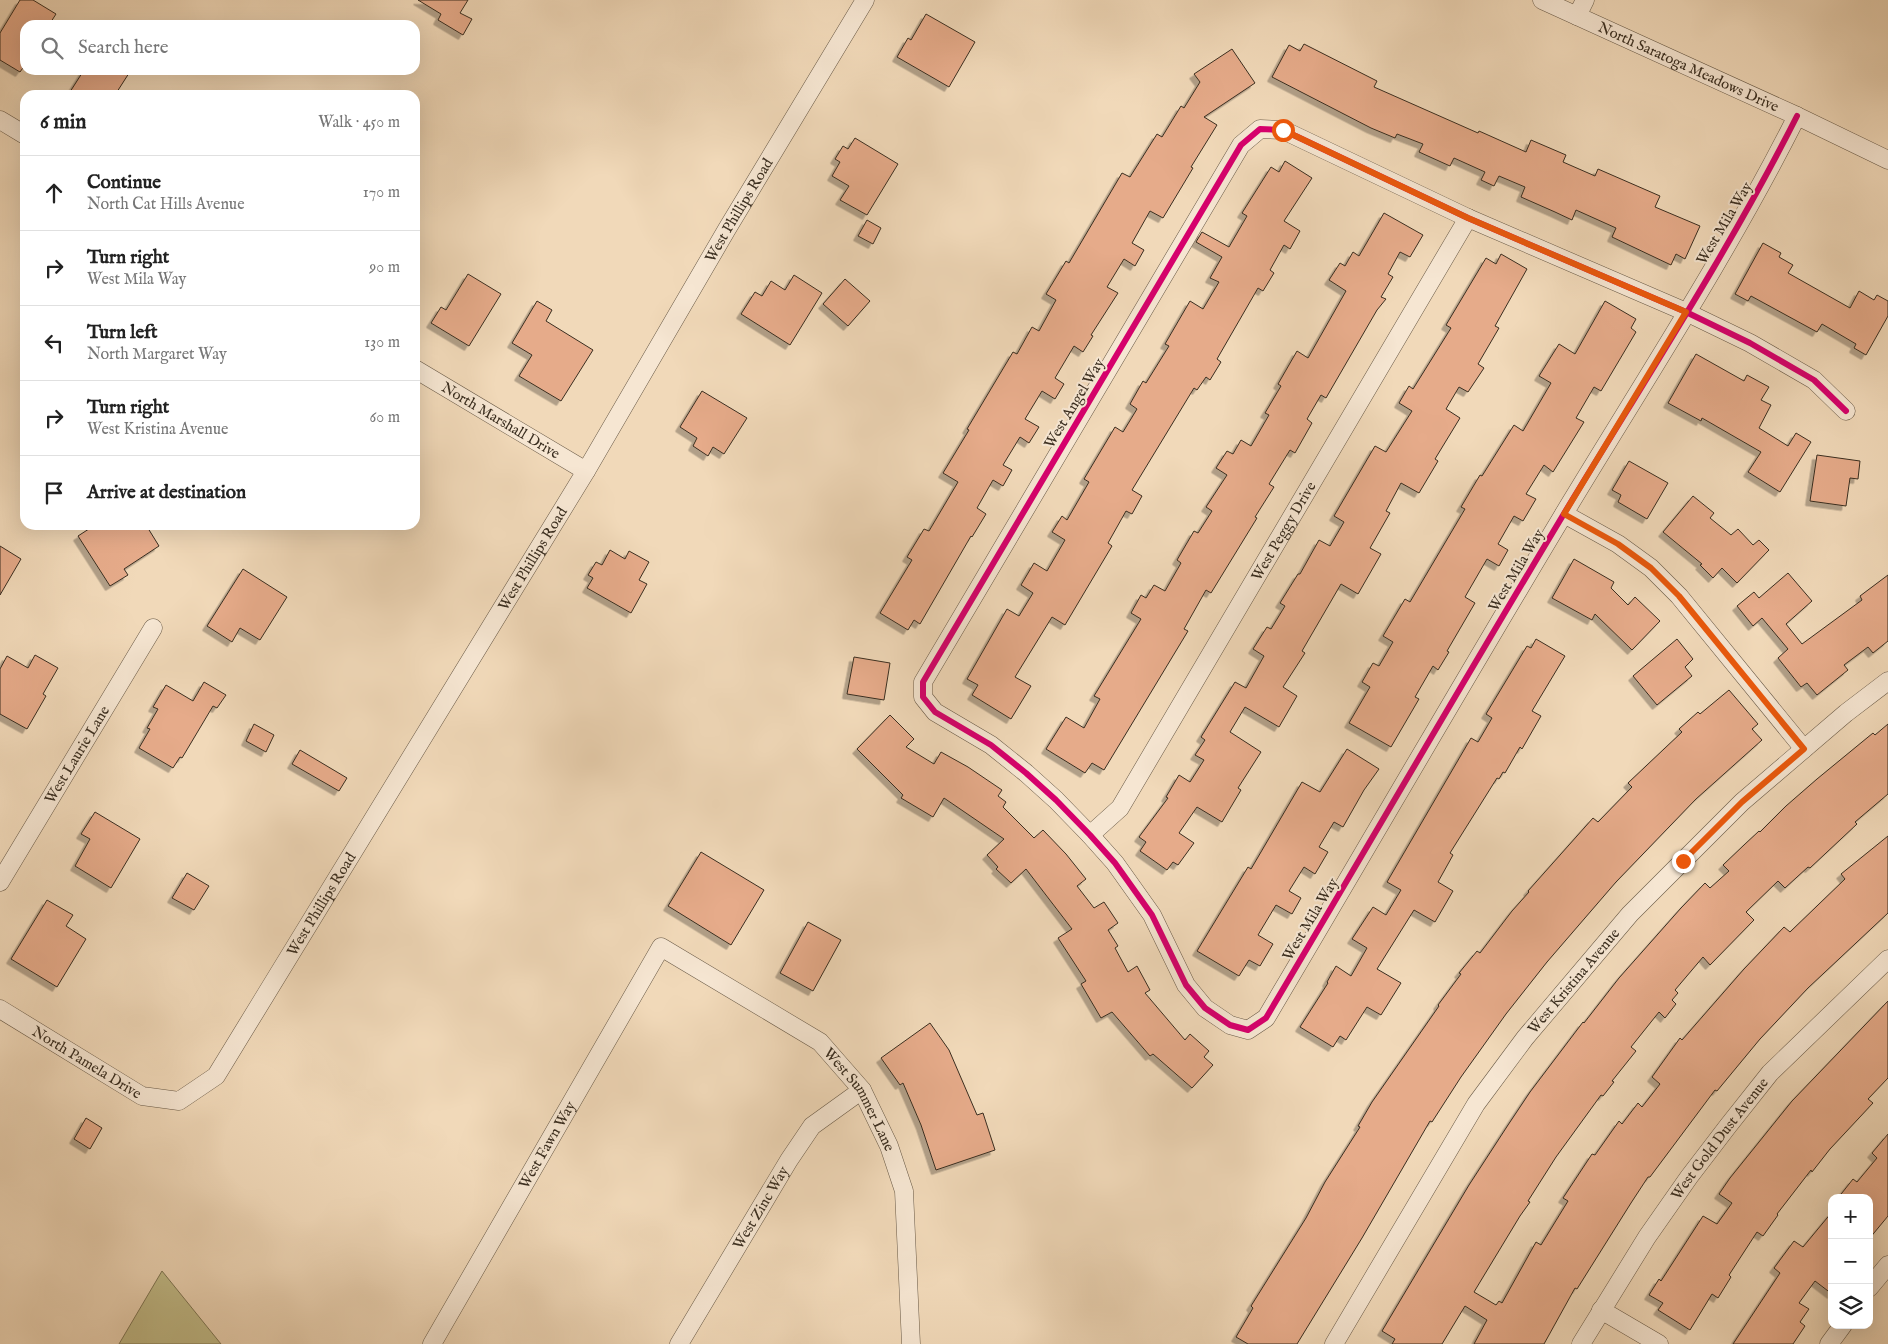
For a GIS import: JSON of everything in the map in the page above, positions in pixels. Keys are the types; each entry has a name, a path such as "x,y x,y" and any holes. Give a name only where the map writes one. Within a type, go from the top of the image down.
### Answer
{"street":[{"name":"West Phillips Road","path":"180,1100 216,1076 586,471 727,229 865,0"},
{"name":"North Saratoga Meadows Drive","path":"1542,0 1888,160"},
{"path":"1577,16 1585,0"},
{"name":"West Mila Way","path":"1090,835 1115,863 1152,915 1186,985 1205,1008 1230,1025 1248,1030 1266,1018 1564,514 1686,312 1767,174 1796,116"},
{"path":"0,120 20,132"},
{"name":"West Angel Way","path":"1090,835 1056,800 991,745 935,712 923,697 923,682 1241,145 1260,129 1283,130 1468,218"},
{"path":"1468,218 1686,312 1750,343 1814,380 1846,412"},
{"name":"West Peggy Drive","path":"1090,835 1120,808 1468,218"},
{"name":"North Marshall Drive","path":"420,372 586,471"},
{"path":"1564,514 1618,544 1651,568 1679,596 1804,749"},
{"name":"West Laurie Lane","path":"0,882 153,628"},
{"name":"West Kristina Avenue","path":"1334,1344 1476,1104 1525,1038 1630,914 1742,802 1888,681"},
{"name":"West Summer Lane","path":"661,947 820,1042 862,1090 889,1146 904,1191 911,1344"},
{"name":"West Fawn Way","path":"432,1344 661,947"},
{"name":"West Gold Dust Avenue","path":"1581,1344 1646,1236 1689,1176 1770,1073 1888,959"},
{"name":"North Pamela Drive","path":"0,1009 142,1096 180,1100"},
{"name":"West Zinc Way","path":"678,1344 789,1160 812,1126 862,1090"},
{"path":"1872,1284 1888,1265"},
{"path":"1601,1310 1659,1344"},
{"path":"1829,1344 1840,1329"}],"shaded area":[{"path":"162,1271 221,1344 119,1344"}],"building":[{"path":"20,0 33,0 56,14 52,20 20,20 20,72 0,60 0,33"},
{"path":"418,0 468,0 460,13 472,19 463,35 438,20 441,14"},
{"path":"926,14 975,42 949,87 897,57 908,38 911,40"},
{"path":"1304,44 1377,81 1374,87 1478,133 1479,131 1526,152 1531,140 1566,155 1563,162 1595,176 1598,169 1660,196 1655,207 1700,226 1685,259 1676,254 1671,265 1612,237 1616,228 1576,210 1572,220 1521,197 1525,187 1499,176 1494,186 1481,180 1485,172 1454,158 1450,166 1419,152 1423,144 1397,134 1395,138 1371,128 1272,77 1289,45 1300,51"},
{"path":"1232,49 1255,83 1204,117 1217,125 1191,167 1193,168 1163,218 1150,211 1132,243 1144,250 1135,266 1124,259 1107,287 1118,293 1091,335 1093,336 1083,352 1074,346 1055,378 1064,384 1055,399 1042,391 1025,419 1039,427 1029,443 1020,437 1003,465 1012,470 1003,486 993,480 977,508 986,514 971,536 920,624 914,620 908,630 880,613 912,560 907,557 924,529 929,531 958,482 943,473 969,430 967,429 1013,352 1017,354 1032,327 1039,331 1056,300 1046,294 1066,261 1069,263 1122,173 1130,177 1157,134 1162,137 1181,106 1184,108 1200,82 1194,74"},
{"path":"81,75 128,75 118,90 71,90"},
{"path":"855,138 898,164 867,215 840,200 849,186 832,176 840,162 835,159 843,146 848,149"},
{"path":"1285,161 1312,178 1284,221 1300,231 1290,249 1284,245 1270,270 1274,273 1263,291 1258,288 1217,359 1221,362 1210,380 1206,377 1197,390 1194,388 1132,490 1142,496 1132,514 1126,511 1108,543 1112,546 1065,625 1052,617 1015,677 1031,686 1011,719 972,695 978,685 967,679 1007,609 1019,616 1033,593 1021,585 1034,563 1047,571 1065,540 1052,532 1062,516 1067,520 1089,482 1084,479 1115,427 1123,432 1137,409 1130,404 1143,381 1146,383 1169,346 1165,344 1190,301 1203,309 1219,282 1210,278 1222,257 1196,242 1202,232 1229,247 1247,216 1242,213 1271,167 1279,172"},
{"path":"1384,213 1423,235 1410,257 1400,252 1388,274 1393,277 1381,297 1386,299 1377,310 1326,398 1321,395 1307,419 1312,423 1295,453 1290,450 1269,484 1274,487 1255,517 1257,518 1211,593 1206,590 1184,629 1188,631 1104,770 1092,763 1085,773 1046,749 1066,717 1084,728 1100,699 1094,696 1141,619 1131,613 1141,595 1146,598 1154,585 1165,591 1181,563 1177,560 1194,531 1198,533 1212,511 1206,507 1227,475 1216,468 1227,451 1233,454 1241,440 1251,446 1269,415 1265,413 1281,386 1278,384 1297,351 1308,358 1346,291 1329,280 1340,263 1345,266 1353,252 1359,256"},
{"path":"867,220 881,228 873,244 858,236"},
{"path":"1763,243 1781,253 1779,257 1793,265 1788,273 1850,308 1859,291 1874,300 1877,295 1888,301 1888,316 1866,355 1854,348 1856,344 1822,324 1817,332 1751,296 1748,301 1735,294"},
{"path":"1501,254 1527,269 1495,326 1499,328 1478,364 1484,368 1468,392 1459,387 1446,409 1460,418 1435,459 1438,461 1419,493 1401,483 1386,511 1390,513 1370,548 1381,554 1358,594 1341,584 1302,651 1305,653 1283,687 1297,696 1279,727 1245,707 1230,732 1261,752 1238,788 1241,790 1222,822 1197,807 1179,833 1194,843 1178,865 1173,862 1167,870 1140,851 1146,842 1139,837 1168,798 1166,797 1179,775 1190,782 1204,760 1195,755 1205,740 1201,737 1235,682 1246,688 1264,656 1253,649 1267,627 1271,629 1285,606 1280,603 1298,574 1300,574 1319,540 1330,546 1344,522 1334,516 1375,446 1386,452 1412,411 1399,403 1409,386 1413,389 1451,328 1446,325 1486,258 1496,264"},
{"path":"468,274 501,294 469,346 431,323 441,307 446,310"},
{"path":"794,275 822,293 790,345 741,314 755,292 762,296 771,281 785,290"},
{"path":"845,279 870,301 848,326 823,304"},
{"path":"537,301 552,310 546,321 593,350 561,401 519,376 532,355 512,343"},
{"path":"1605,301 1636,319 1631,328 1636,332 1601,391 1594,387 1576,418 1584,422 1553,472 1544,465 1526,494 1536,499 1523,521 1514,516 1498,544 1508,550 1499,566 1487,559 1465,597 1475,603 1438,670 1433,666 1415,697 1419,699 1391,747 1349,723 1370,687 1362,682 1373,663 1379,666 1393,642 1383,636 1405,599 1410,602 1465,509 1461,507 1514,425 1523,431 1551,383 1539,376 1559,344 1575,354"},
{"path":"1696,354 1744,381 1747,375 1769,387 1761,400 1771,405 1759,428 1788,446 1796,433 1811,442 1780,492 1748,472 1761,452 1702,418 1701,421 1668,403"},
{"path":"702,391 747,418 724,454 713,447 708,456 693,446 697,438 680,427"},
{"path":"1817,455 1860,461 1858,479 1850,478 1846,506 1810,501"},
{"path":"1629,461 1668,483 1647,519 1618,502 1621,495 1612,490"},
{"path":"1693,496 1714,513 1710,518 1731,535 1738,529 1753,545 1759,540 1769,550 1737,583 1722,568 1713,578 1700,565 1702,564 1663,532"},
{"path":"87,530 149,530 159,546 124,569 128,575 110,586 78,536"},
{"path":"0,546 21,559 0,595"},
{"path":"610,550 625,559 629,551 649,562 639,580 647,584 631,613 587,588 593,578 588,575 596,562 602,565"},
{"path":"1574,559 1614,582 1611,588 1628,605 1635,597 1660,621 1632,650 1595,614 1592,620 1552,598"},
{"path":"243,569 287,597 260,640 240,628 232,642 207,626"},
{"path":"1788,573 1812,601 1786,624 1802,644 1862,600 1860,596 1888,575 1888,641 1873,653 1868,647 1844,665 1848,670 1817,695 1807,683 1801,687 1778,658 1788,649 1762,618 1753,626 1737,606 1754,592 1759,598"},
{"path":"1536,639 1565,656 1532,711 1541,716 1522,749 1520,747 1505,773 1503,772 1499,779 1497,778 1450,853 1453,855 1438,882 1453,891 1435,922 1414,910 1377,969 1401,983 1381,1015 1367,1007 1346,1040 1340,1036 1333,1047 1300,1027 1328,983 1336,966 1351,976 1367,948 1352,939 1373,907 1386,915 1401,890 1387,882 1471,738 1478,742 1492,718 1486,714 1527,646 1531,648"},
{"path":"1677,639 1693,659 1685,667 1692,676 1657,705 1633,676"},
{"path":"35,655 58,668 43,694 46,696 27,729 0,714 0,669 7,656 28,668"},
{"path":"854,657 890,663 884,700 847,694"},
{"path":"204,682 226,695 217,708 213,706 182,758 180,757 173,768 139,748 150,729 147,728 158,709 153,707 166,685 193,701"},
{"path":"1729,690 1758,724 1752,729 1762,740 1696,799 1616,882 1547,962 1506,1014 1461,1077 1432,1122 1430,1121 1362,1238 1297,1344 1248,1344 1236,1337 1253,1308 1251,1306 1360,1127 1358,1126 1372,1102 1461,974 1459,973 1477,951 1480,953 1528,891 1593,818 1598,822 1632,787 1628,783 1682,732 1679,729 1698,712 1700,714"},
{"path":"890,715 914,739 906,747 934,764 941,752 968,767 1002,790 998,796 1006,802 1003,807 1034,838 1043,830 1066,854 1086,879 1077,886 1094,908 1104,902 1118,923 1108,930 1118,946 1115,948 1128,972 1137,966 1150,990 1145,993 1185,1040 1190,1034 1209,1051 1204,1057 1213,1065 1192,1088 1153,1054 1150,1056 1112,1012 1101,1018 1081,984 1086,981 1058,938 1072,929 1026,869 1011,883 996,869 998,867 987,855 1004,839 944,798 933,817 901,798 903,795 857,749"},
{"path":"254,724 274,735 266,752 246,741"},
{"path":"1888,724 1888,794 1855,822 1857,824 1810,868 1808,867 1785,888 1778,881 1746,912 1754,920 1710,965 1703,957 1675,990 1678,993 1672,1000 1676,1004 1665,1018 1659,1012 1631,1047 1636,1051 1556,1157 1474,1292 1496,1305 1499,1301 1502,1303 1536,1242 1541,1245 1568,1201 1563,1198 1592,1154 1595,1155 1619,1121 1622,1124 1638,1103 1642,1107 1660,1084 1652,1077 1680,1038 1682,1040 1744,969 1784,927 1790,932 1845,879 1841,874 1888,836 1888,913 1808,988 1760,1039 1717,1091 1715,1090 1650,1177 1648,1177 1577,1289 1575,1288 1544,1344 1474,1344 1487,1320 1465,1306 1442,1344 1392,1344 1395,1339 1382,1331 1469,1185 1508,1125 1530,1092 1583,1022 1619,978 1705,883 1710,888 1729,871 1723,865 1817,779 1873,733 1875,735"},
{"path":"1347,749 1379,769 1364,790 1343,827 1334,822 1319,847 1328,852 1315,874 1304,867 1289,891 1301,898 1292,914 1276,905 1258,935 1273,944 1260,966 1249,960 1239,976 1197,951 1248,867 1251,869 1302,782 1320,792"},
{"path":"300,750 347,778 339,791 292,764"},
{"path":"95,812 140,839 111,888 75,866 90,839 81,834"},
{"path":"701,852 764,890 731,945 668,906"},
{"path":"187,873 209,886 194,910 172,898"},
{"path":"47,900 73,915 66,926 86,939 57,987 11,959"},
{"path":"808,922 841,940 813,991 780,973"},
{"path":"1888,1001 1888,1078 1868,1099 1873,1103 1830,1149 1812,1172 1811,1170 1777,1214 1763,1236 1757,1232 1729,1275 1731,1277 1718,1298 1712,1294 1690,1330 1658,1310 1663,1303 1649,1295 1659,1279 1661,1281 1703,1216 1717,1224 1732,1203 1719,1194 1730,1178 1792,1101"},
{"path":"930,1023 949,1050 977,1115 983,1113 995,1150 936,1170 921,1125 903,1083 900,1085 881,1058"},
{"path":"86,1118 102,1128 90,1149 74,1139"},
{"path":"1888,1134 1888,1216 1873,1234 1873,1194 1841,1194 1853,1179 1857,1182 1877,1158 1872,1153"},
{"path":"1828,1217 1828,1291 1815,1281 1799,1303 1809,1309 1800,1322 1805,1326 1793,1344 1733,1344 1780,1273 1774,1268 1794,1241 1803,1247"}],"cycle path":[{"path":"1797,116 1744,215 1688,311 1659,359 1571,502 1266,1018 1248,1030 1230,1025 1205,1008 1186,985 1152,915 1115,863 1056,800 991,745 935,712 923,697 923,682 1241,145 1260,129 1283,130 1468,218 1686,312 1750,343 1814,380 1846,411"}],"route":[{"path":"1283,130 1468,218 1686,312 1564,514 1618,544 1651,568 1679,596 1804,749 1742,802 1683,861"}]}
